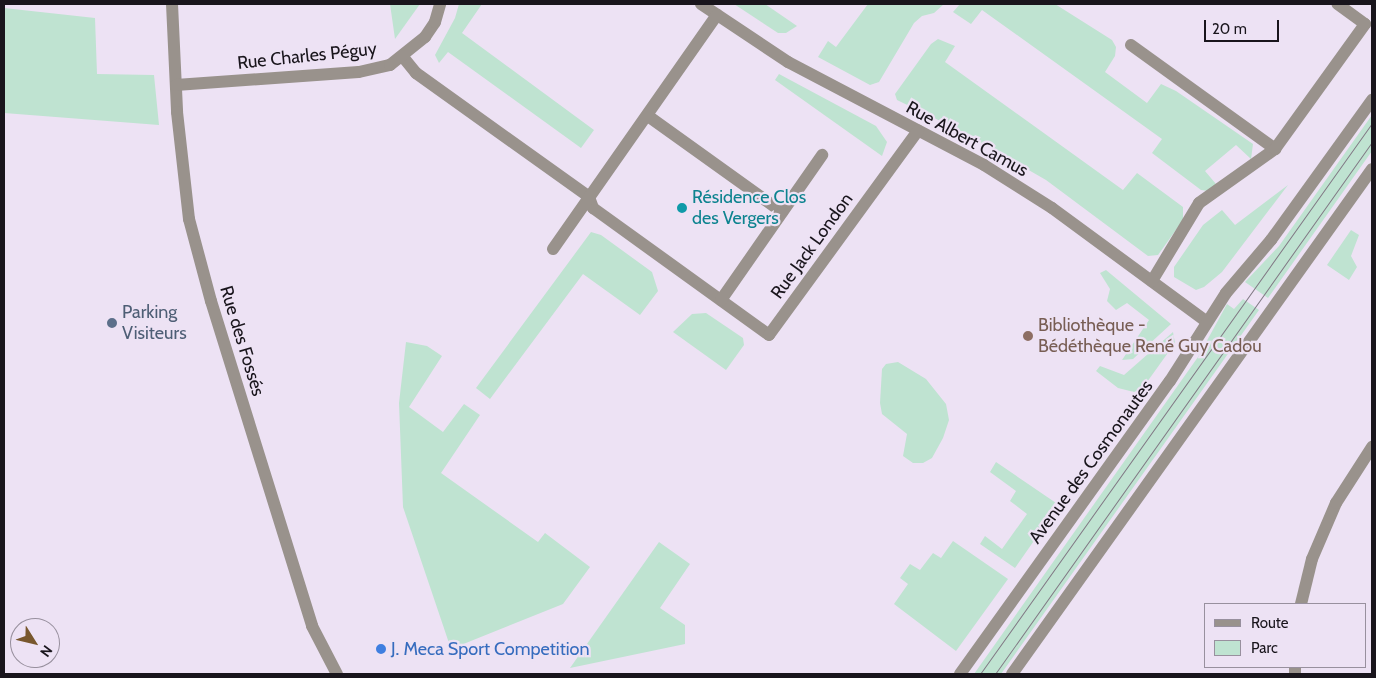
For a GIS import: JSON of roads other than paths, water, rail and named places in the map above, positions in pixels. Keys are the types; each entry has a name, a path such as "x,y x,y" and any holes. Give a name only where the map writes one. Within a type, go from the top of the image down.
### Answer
{"street":[{"name":"Rue des Fossés","path":"172,4 176,85 186,206 211,301 312,626 337,674"},
{"name":"Rue Charles Péguy","path":"176,85 359,72 390,65 403,57 425,37 435,22 440,4"},
{"name":"Rue Albert Camus","path":"701,4 788,62 984,165 1037,198 1206,321"},
{"path":"1152,281 1199,203 1275,149 1369,26 1337,4"},
{"path":"552,249 648,116 717,15"},
{"path":"1131,45 1275,149"},
{"name":"Rue Jack London","path":"403,57 416,73 589,197 593,208 769,335 918,131"},
{"name":"Avenue des Cosmonautes","path":"960,674 1170,381 1206,321 1232,285 1271,240 1372,100"},
{"path":"648,116 782,212"},
{"path":"721,300 822,156"},
{"path":"1015,673 1372,169"},
{"path":"1301,603 1312,559 1336,502 1372,447"}],"tram line":[{"path":"980,674 1372,123"},
{"path":"995,674 1372,142"}],"place":[{"name":"Résidence Clos des Vergers","path":"682,208"},
{"name":"Parking Visiteurs","path":"112,323"},
{"name":"Bibliothèque - Bédéthèque René Guy Cadou","path":"1028,336"},
{"name":"J. Meca Sport Competition","path":"381,649"}]}
